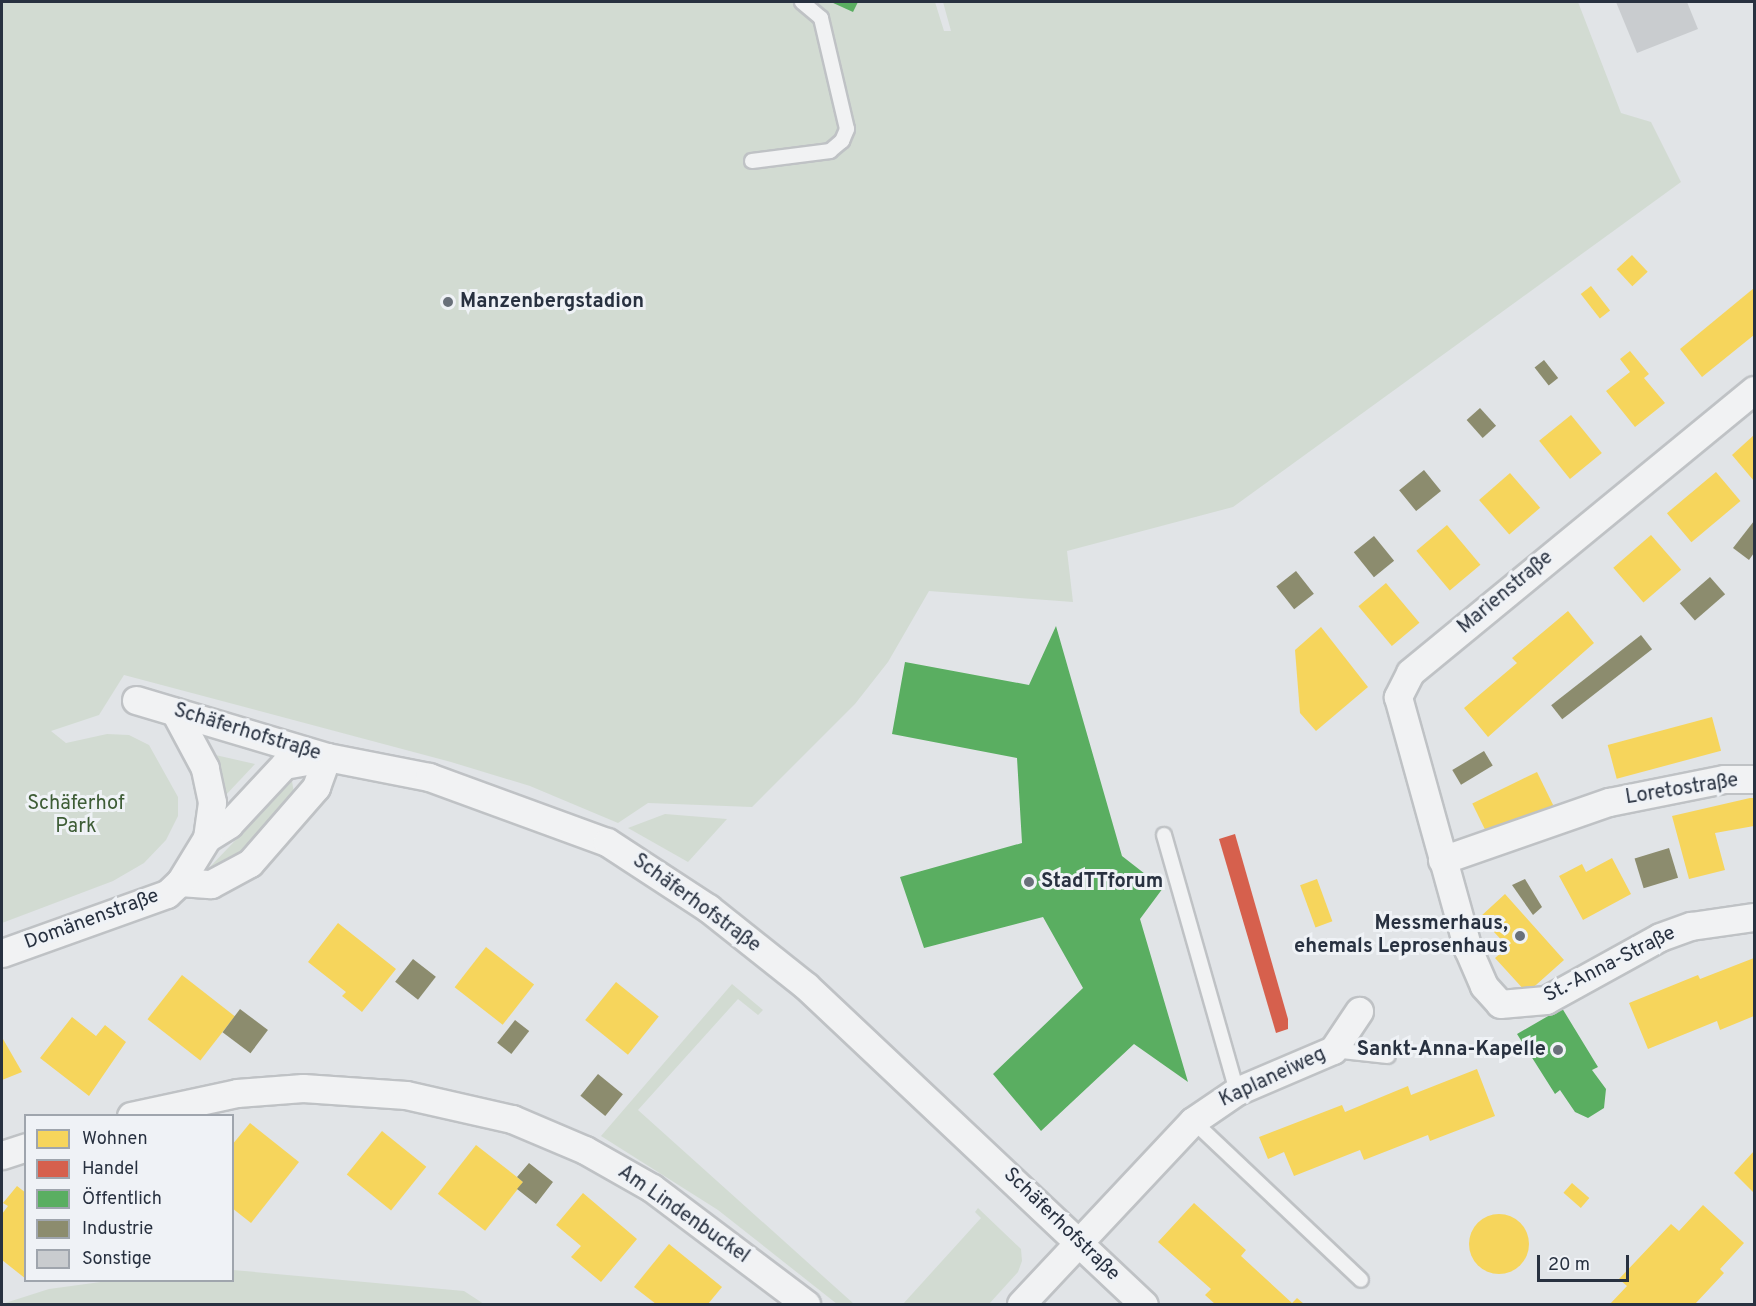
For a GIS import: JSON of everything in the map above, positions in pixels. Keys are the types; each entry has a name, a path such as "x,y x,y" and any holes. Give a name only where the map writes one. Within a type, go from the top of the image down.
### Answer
{"street":[{"name":"Marienstraße","path":"1500,1004 1484,986 1468,949 1398,697 1401,685 1410,673 1755,390"},
{"name":"Schäferhofstraße","path":"136,700 327,757 429,777 607,842 708,908 806,986 1144,1305"},
{"name":"Domänenstraße","path":"2,953 167,894 180,882 207,838 212,802 205,768 175,712"},
{"name":"Domänenstraße","path":"207,838 229,824 284,765 327,757"},
{"name":"Domänenstraße","path":"180,882 211,884 250,863 310,795 327,757"},
{"name":"Loretostraße","path":"1442,860 1609,802 1724,779 1755,779"},
{"name":"St.-Anna-Straße","path":"1500,1004 1546,1000 1660,937 1691,926 1755,917"},
{"name":"Kaplaneiweg","path":"1079,1243 1193,1121 1237,1091 1333,1050 1359,1011"},
{"name":"Am Lindenbuckel","path":"140,1114 237,1093 303,1088 406,1095 512,1119 585,1150 652,1188 806,1305"},
{"path":"2,1155 24,1148"},
{"path":"1021,1305 1079,1243"}],"lane":[{"path":"752,161 830,152 842,141 847,129 821,18 802,2"},
{"path":"1164,835 1237,1091"},
{"path":"1333,1050 1388,1056"},
{"path":"1193,1121 1361,1280"}],"green space":[{"name":"Schäferhof Park","path":"2,2 935,2 944,31 951,31 943,2 1578,2 1621,113 1651,122 1681,182 1233,507 1067,551 1073,602 929,591 888,662 855,704 752,807 648,803 618,823 530,786 451,762 124,675 99,715 51,731 66,743 107,734 129,735 149,745 178,797 178,816 166,840 144,863 113,881 2,923"},
{"path":"211,754 255,764 224,797"},
{"path":"292,781 294,793 241,852 212,872 207,870"},
{"path":"665,814 727,819 688,862 628,828"},
{"path":"732,984 763,1010 758,1015 738,999 638,1110 854,1304 837,1304 718,1210 601,1136"},
{"path":"978,1208 1021,1249 1022,1261 1018,1272 989,1304 903,1304 981,1218 975,1212"},
{"path":"234,1270 464,1291 484,1304 2,1304 49,1289 101,1282 234,1282"}],"building: Wohnen":[{"path":"1632,255 1648,272 1632,286 1617,269"},
{"path":"1591,286 1610,310 1600,318 1581,294"},
{"path":"1754,288 1754,335 1702,377 1680,349"},
{"path":"1630,351 1649,374 1644,378 1665,403 1635,427 1606,391 1630,372 1620,359"},
{"path":"1571,415 1602,453 1570,479 1539,441"},
{"path":"1754,435 1754,481 1732,455"},
{"path":"1716,472 1740,501 1691,542 1667,513"},
{"path":"1510,473 1540,508 1509,535 1479,500"},
{"path":"1447,525 1480,565 1450,591 1416,551"},
{"path":"1651,535 1681,570 1643,603 1613,568"},
{"path":"1386,583 1419,623 1392,646 1358,606"},
{"path":"1568,611 1594,643 1488,737 1464,708 1517,663 1512,658"},
{"path":"1321,627 1368,687 1316,731 1300,713 1295,650"},
{"path":"1712,717 1721,751 1617,779 1608,745"},
{"path":"1537,772 1553,805 1489,837 1472,804"},
{"path":"1754,798 1754,826 1715,833 1725,870 1689,879 1672,816"},
{"path":"1612,858 1631,894 1583,920 1559,876 1582,864 1586,872"},
{"path":"1317,879 1332,921 1315,927 1300,885"},
{"name":"Messmerhaus, ehemals Leprosenhaus","path":"1505,894 1564,960 1527,993 1495,958 1508,947 1480,917"},
{"path":"338,923 396,969 362,1012 342,996 346,992 308,962"},
{"path":"486,947 534,985 503,1025 455,987"},
{"path":"1754,958 1754,1016 1720,1030 1717,1021 1648,1049 1629,1003 1698,975 1700,979"},
{"path":"182,975 235,1016 200,1060 148,1019"},
{"path":"616,982 659,1017 628,1055 585,1020"},
{"path":"72,1017 96,1036 105,1025 126,1042 89,1096 40,1058"},
{"path":"3,1039 22,1072 2,1080 2,1041"},
{"path":"1477,1069 1495,1116 1430,1141 1428,1135 1364,1160 1360,1150 1294,1176 1284,1152 1268,1159 1259,1137 1342,1105 1345,1112 1408,1086 1411,1095"},
{"path":"250,1123 299,1162 251,1223 234,1210 234,1143"},
{"path":"382,1131 426,1167 391,1210 347,1175"},
{"path":"476,1145 523,1182 485,1231 438,1194"},
{"path":"1754,1151 1754,1193 1734,1173"},
{"path":"1572,1183 1589,1198 1581,1208 1563,1193"},
{"path":"17,1186 24,1191 24,1277 2,1260 2,1214 8,1206 3,1203"},
{"path":"583,1193 637,1239 601,1282 571,1257 581,1246 556,1225"},
{"path":"1194,1203 1246,1250 1241,1256 1292,1303 1297,1298 1304,1304 1215,1304 1205,1295 1211,1289 1158,1242"},
{"path":"1703,1205 1744,1243 1720,1269 1724,1273 1695,1304 1610,1304 1627,1286 1619,1279 1671,1224 1679,1231"},
{"path":"1499,1214 1516,1219 1524,1227 1529,1244 1524,1261 1516,1269 1499,1274 1482,1269 1474,1261 1469,1244 1474,1227 1482,1219"},
{"path":"669,1244 722,1287 708,1304 656,1304 634,1287"}],"building: Handel":[{"path":"1235,834 1288,1019 1288,1029 1276,1033 1219,839"}],"building: Öffentlich":[{"path":"831,2 858,2 853,12"},
{"name":"StadTTforum","path":"1056,626 1122,856 1163,888 1140,919 1188,1082 1134,1044 1041,1131 993,1074 1083,988 1043,917 924,948 900,877 1022,843 1017,758 892,734 905,662 1029,685"},
{"name":"Sankt-Anna-Kapelle","path":"1562,1008 1598,1067 1592,1070 1606,1089 1604,1108 1588,1118 1575,1112 1560,1090 1555,1094 1517,1034"}],"building: Industrie":[{"path":"1544,360 1558,378 1549,386 1535,367"},
{"path":"1480,408 1496,426 1483,438 1467,420"},
{"path":"1424,470 1441,491 1416,511 1399,490"},
{"path":"1754,521 1754,553 1749,560 1733,548"},
{"path":"1374,536 1394,561 1374,577 1354,552"},
{"path":"1296,571 1314,594 1294,609 1276,586"},
{"path":"1710,577 1725,594 1695,621 1680,603"},
{"path":"1641,635 1652,649 1562,719 1551,705"},
{"path":"1484,751 1493,766 1461,785 1452,770"},
{"path":"1669,848 1678,878 1644,888 1635,859"},
{"path":"1525,879 1542,907 1533,915 1512,885"},
{"path":"413,959 436,977 418,1000 395,982"},
{"path":"240,1009 268,1030 250,1053 223,1032"},
{"path":"515,1020 529,1031 511,1054 497,1043"},
{"path":"598,1074 623,1094 605,1116 580,1096"},
{"path":"529,1163 553,1182 536,1204 517,1189 523,1182 517,1177"}],"building: Sonstige":[{"path":"1616,2 1687,2 1698,29 1637,53"}],"place":[{"name":"Manzenbergstadion","path":"448,302"},
{"name":"StadTTforum","path":"1029,882"},
{"name":"Messmerhaus, ehemals Leprosenhaus","path":"1520,936"},
{"name":"Sankt-Anna-Kapelle","path":"1558,1050"}]}
